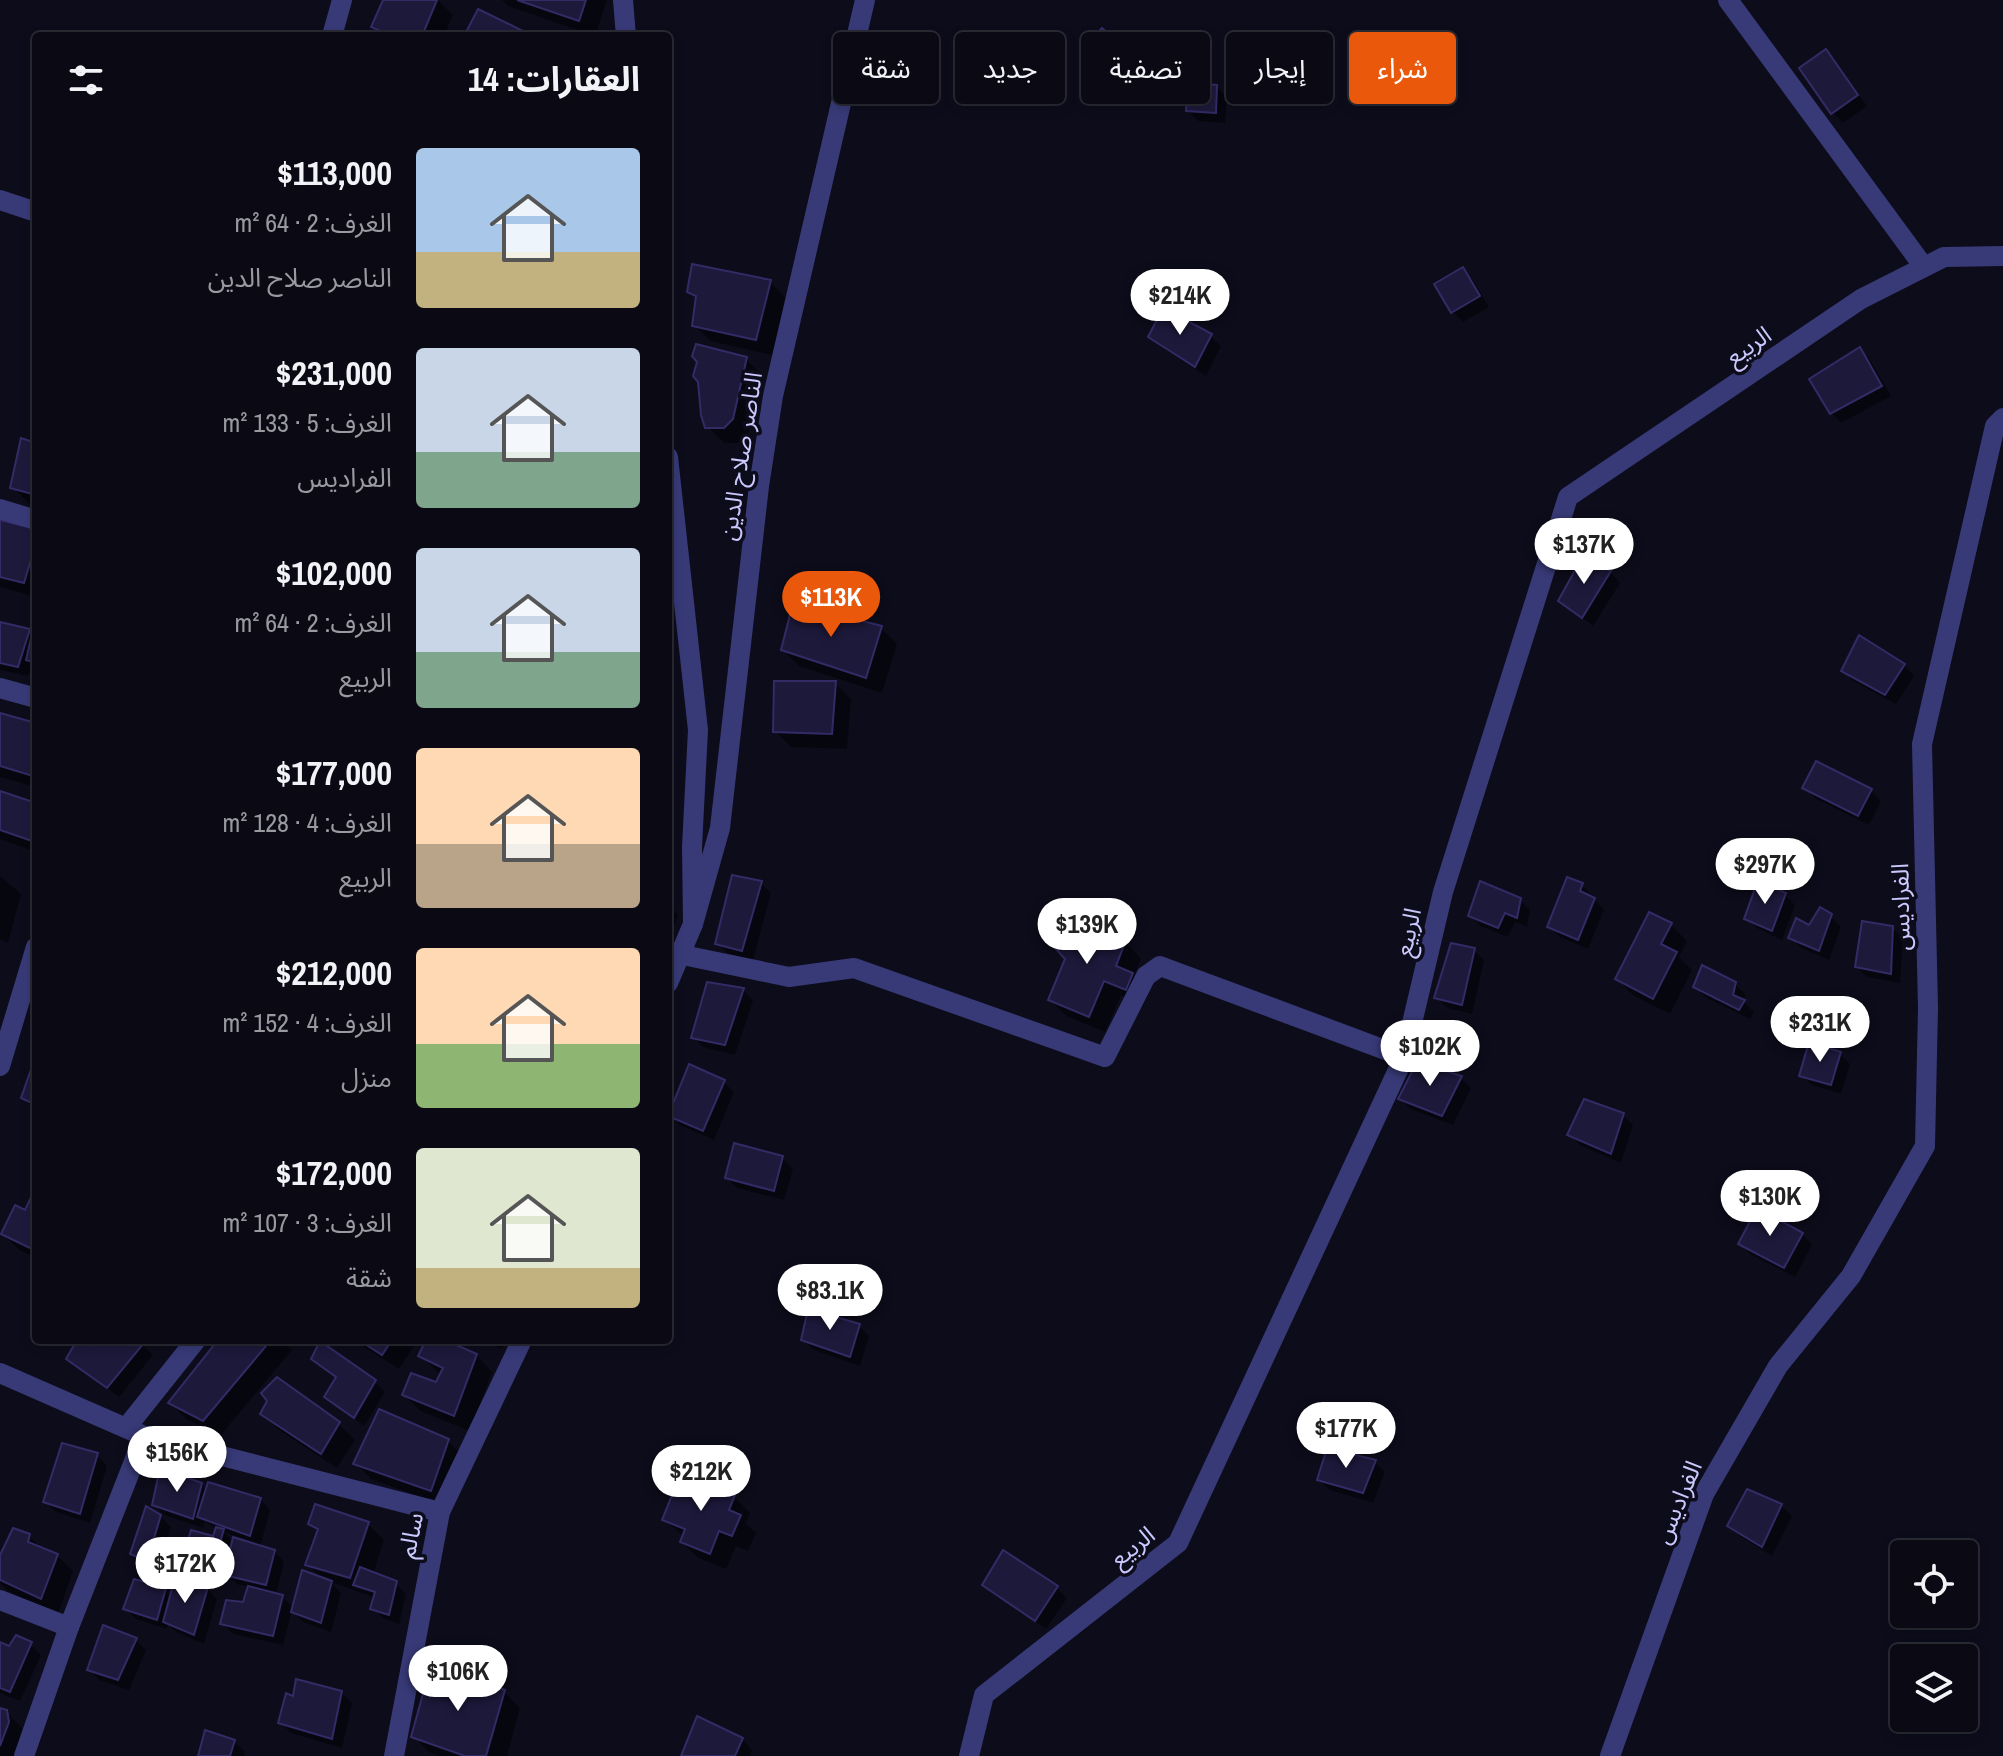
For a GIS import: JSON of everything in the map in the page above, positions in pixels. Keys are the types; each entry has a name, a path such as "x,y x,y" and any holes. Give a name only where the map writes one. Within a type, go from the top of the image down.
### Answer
{"street":[{"path":"333,32 342,0"},
{"path":"623,0 626,32"},
{"name":"الناصر صلاح الدين","path":"674,968 693,924 720,828 757,501 773,396 865,0"},
{"path":"1728,0 1924,267"},
{"path":"0,200 32,211"},
{"name":"الربيع","path":"969,1756 984,1695 1178,1543 1404,1057 1443,892 1568,497 1861,299 1944,257 2003,256"},
{"name":"الفراديس","path":"1610,1756 1704,1494 1778,1366 1851,1276 1925,1146 1928,1008 1922,744 1995,426 2003,418"},
{"path":"672,493 698,730 692,847 693,924"},
{"path":"0,509 32,519"},
{"path":"0,688 32,697"},
{"path":"0,1066 32,960"},
{"path":"674,968 789,977 854,968 1105,1057 1146,976 1160,966 1404,1057"},
{"path":"24,1756 135,1432 193,1344"},
{"name":"سالم","path":"394,1756 440,1512 520,1344"},
{"path":"0,1373 135,1432 440,1512"},
{"path":"0,1600 69,1627"}],"building":[{"path":"383,0 437,0 424,32 383,32 371,27"},
{"path":"517,0 586,0 579,21"},
{"path":"478,9 523,31 523,32 466,32"},
{"path":"1826,49 1858,95 1831,114 1799,68"},
{"path":"1210,85 1217,85 1216,113 1186,111 1186,104 1210,104"},
{"path":"692,264 771,280 756,340 692,326 696,296 687,292"},
{"path":"1463,267 1480,296 1451,313 1434,284"},
{"path":"1163,308 1212,334 1195,367 1148,337"},
{"path":"696,344 747,357 733,419 724,428 705,428 698,382 693,376 697,362 692,356"},
{"path":"1860,347 1882,386 1830,414 1809,379"},
{"path":"21,438 32,442 32,494 10,488"},
{"path":"0,520 32,528 32,556 24,583 0,577"},
{"path":"1583,556 1611,571 1582,618 1558,601"},
{"path":"793,603 882,626 866,678 781,650"},
{"path":"0,622 30,629 18,667 0,663"},
{"path":"32,634 32,662 26,660"},
{"path":"1859,635 1905,664 1885,695 1841,671"},
{"path":"774,681 836,681 832,734 773,732"},
{"path":"0,713 32,722 32,776 0,766"},
{"path":"1816,761 1872,789 1858,816 1802,788"},
{"path":"0,791 32,802 32,841 0,830"},
{"path":"732,875 762,881 742,951 715,944"},
{"path":"1567,877 1583,883 1580,891 1595,898 1578,940 1547,927"},
{"path":"1758,880 1786,893 1772,931 1744,919"},
{"path":"1480,881 1521,898 1517,918 1505,913 1498,928 1468,916"},
{"path":"1820,907 1832,914 1819,951 1788,938 1796,918 1809,925"},
{"path":"1649,912 1672,923 1661,944 1677,952 1653,999 1615,979"},
{"path":"1068,916 1126,940 1116,966 1133,973 1126,990 1104,981 1089,1017 1048,1000 1065,959 1055,948"},
{"path":"1862,921 1893,926 1891,974 1855,967"},
{"path":"1451,943 1475,948 1462,1005 1434,998"},
{"path":"1702,965 1736,982 1733,995 1745,1000 1739,1010 1693,987"},
{"path":"707,982 744,988 725,1045 691,1038"},
{"path":"1809,1042 1841,1052 1831,1085 1799,1076"},
{"path":"1417,1062 1462,1076 1442,1116 1398,1099"},
{"path":"689,1064 725,1080 703,1131 672,1118 672,1106"},
{"path":"32,1066 32,1103 21,1098"},
{"path":"1584,1099 1624,1113 1611,1154 1567,1135"},
{"path":"734,1143 783,1156 774,1191 725,1178"},
{"path":"32,1195 32,1249 1,1234 15,1205 25,1210"},
{"path":"1757,1208 1803,1233 1784,1268 1738,1244"},
{"path":"808,1309 860,1324 850,1357 801,1340"},
{"path":"75,1344 143,1344 107,1388 66,1359"},
{"path":"215,1344 268,1344 203,1421 168,1403"},
{"path":"318,1344 324,1344 376,1380 354,1418 324,1397 336,1377 311,1359"},
{"path":"365,1344 389,1344 382,1355"},
{"path":"424,1344 454,1344 477,1354 454,1416 402,1395 411,1373 436,1382 443,1368 418,1356"},
{"path":"277,1377 340,1422 321,1454 260,1414 267,1401 261,1393"},
{"path":"379,1409 449,1439 431,1491 353,1464"},
{"path":"62,1443 98,1453 80,1514 43,1502"},
{"path":"1327,1448 1376,1460 1363,1493 1317,1480"},
{"path":"160,1468 202,1483 193,1519 152,1505"},
{"path":"681,1473 735,1495 729,1510 741,1515 732,1536 719,1531 710,1554 680,1542 685,1529 662,1520"},
{"path":"208,1482 261,1498 250,1536 197,1517"},
{"path":"1747,1489 1782,1504 1762,1547 1727,1526"},
{"path":"315,1504 369,1522 350,1578 305,1565 318,1529 308,1524"},
{"path":"146,1506 161,1515 147,1561 130,1554"},
{"path":"216,1527 224,1529 212,1570 182,1561 191,1530 213,1536"},
{"path":"13,1528 30,1534 28,1542 58,1554 41,1599 0,1580 0,1555"},
{"path":"233,1537 275,1550 266,1585 224,1575"},
{"path":"1003,1550 1058,1586 1035,1621 982,1585"},
{"path":"360,1567 397,1581 389,1615 370,1609 375,1592 353,1585"},
{"path":"302,1570 332,1581 321,1623 291,1612"},
{"path":"175,1577 208,1587 194,1635 163,1622"},
{"path":"134,1579 166,1588 157,1620 123,1609"},
{"path":"248,1586 283,1595 273,1636 220,1624 226,1600 243,1602"},
{"path":"103,1625 137,1638 118,1680 87,1670"},
{"path":"16,1635 32,1642 10,1692 0,1688 0,1642 9,1646"},
{"path":"431,1665 505,1690 486,1756 465,1756 411,1737"},
{"path":"296,1679 342,1691 332,1739 278,1723 286,1693 293,1696"},
{"path":"0,1708 7,1710 9,1722 0,1746"},
{"path":"697,1716 743,1738 735,1756 681,1756"},
{"path":"205,1730 235,1740 230,1756 198,1756"}]}
